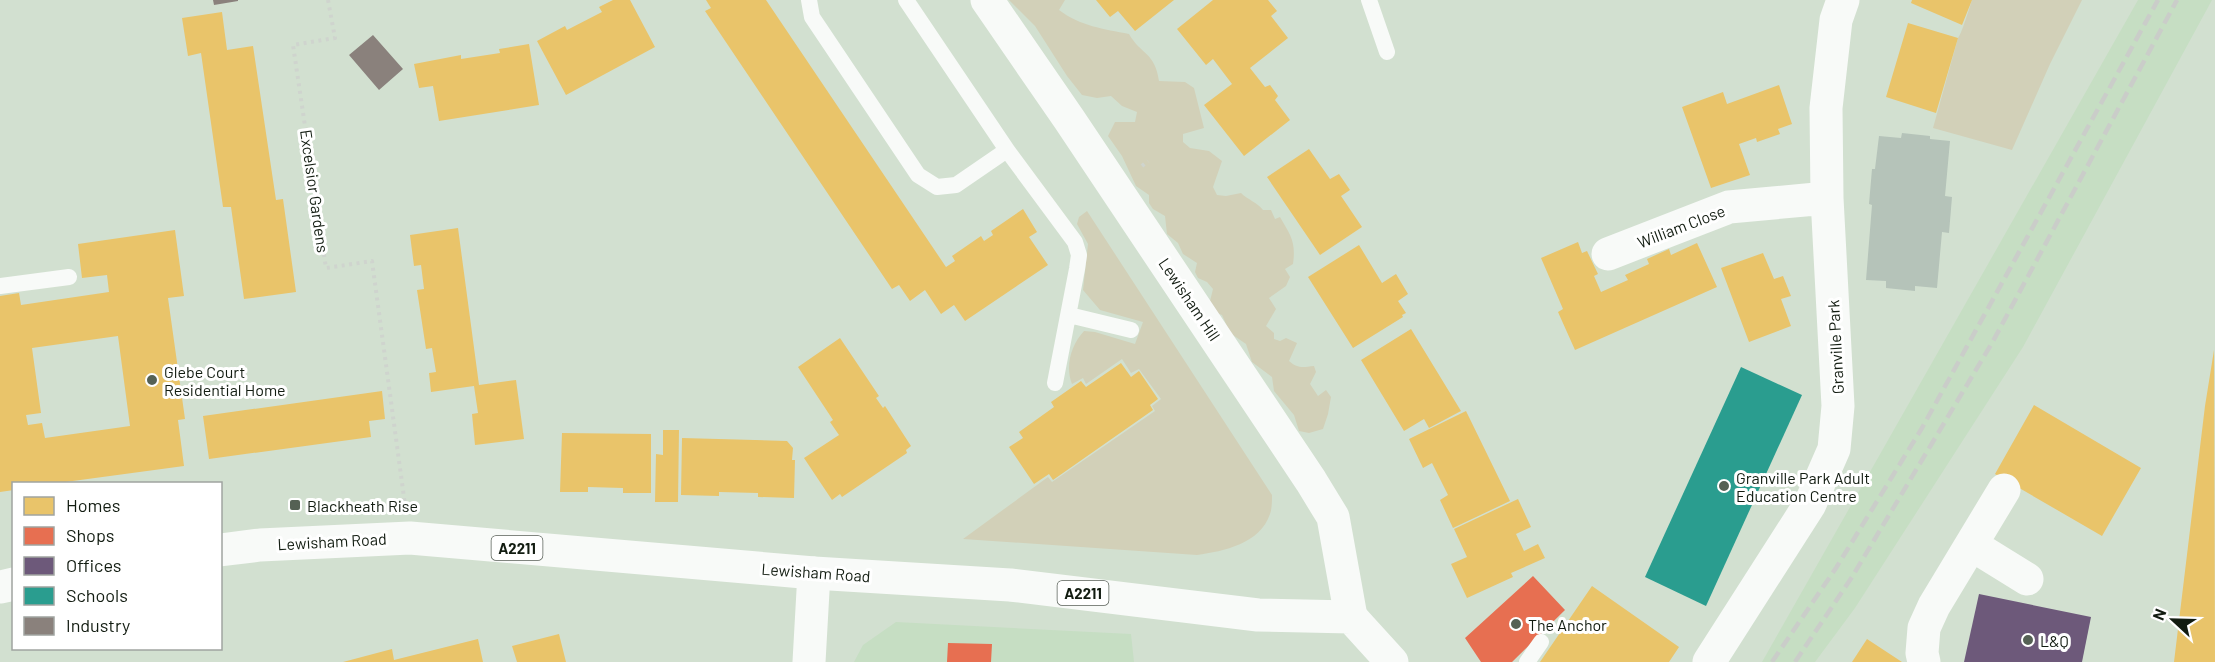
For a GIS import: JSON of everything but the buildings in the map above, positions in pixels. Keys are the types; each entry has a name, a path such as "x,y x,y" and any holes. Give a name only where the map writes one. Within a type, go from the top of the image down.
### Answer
{"street":[{"name":"Lewisham Hill","path":"987,0 1070,119 1333,517 1351,617"},
{"name":"Granville Park","path":"1709,662 1810,504 1834,449 1838,406 1827,198 1826,108 1836,20 1843,0"},
{"name":"William Close","path":"1608,254 1729,207 1827,198"},
{"path":"1924,662 1922,652 1924,628 1934,606 2004,490"},
{"name":"Lewisham Road","path":"222,550 260,545 410,538 814,573 1010,585 1258,615 1351,617"},
{"path":"1972,545 2027,579"},
{"path":"809,662 814,573"},
{"path":"1351,617 1392,662"}],"lane":[{"path":"808,0 812,17 918,175 937,187 956,185 1007,150"},
{"path":"906,0 1007,150 1075,242 1079,255 1055,383"},
{"path":"1370,0 1386,52"},
{"path":"0,286 69,277"},
{"path":"1069,315 1131,330"},
{"path":"1527,662 1541,642"}],"path":[{"name":"Excelsior Gardens","path":"328,0 335,38 293,45 326,267 372,261 406,508"}],"shaded area":[{"path":"1009,0 1065,0 1059,10 1075,20 1129,34 1151,59 1159,81 1185,82 1194,88 1204,128 1183,134 1183,142 1190,148 1209,151 1222,161 1213,187 1217,195 1241,193 1263,210 1271,210 1275,219 1280,217 1292,239 1293,264 1285,269 1290,277 1286,286 1269,298 1276,309 1266,326 1274,333 1274,339 1280,341 1286,338 1297,343 1289,361 1292,364 1304,367 1314,366 1316,372 1310,384 1318,396 1326,390 1331,397 1323,429 1309,433 1299,431 1294,415 1274,391 1272,377 1252,362 1246,344 1230,333 1222,315 1211,311 1209,305 1213,289 1207,282 1198,278 1195,272 1197,263 1183,254 1178,243 1167,234 1165,216 1153,209 1149,203 1149,195 1136,186 1122,156 1108,136 1115,122 1135,122 1137,112 1122,106 1111,96 1097,98 1082,95 1035,26"},
{"path":"1972,0 2082,0 2050,64 2012,150 1933,128 1958,38"},
{"path":"2138,0 2212,0 2023,347 1855,608 1815,662 1762,662"},
{"path":"1087,211 1272,495 1271,512 1265,524 1250,539 1240,544 1197,555 963,539 1048,477 1052,482 1155,411 1152,406 1161,399 1139,369 1131,373 1122,359 1086,384 1083,378 1072,384 1069,370 1070,356 1084,331 1135,344 1143,322 1100,310 1083,290 1088,244 1077,224 1079,217"},
{"path":"896,622 1131,634 1134,662 854,662 863,645"}],"railway":[{"path":"1772,662 1836,568 1922,428 2158,0"},
{"path":"1795,662 1852,577 1992,343 2177,0"}],"place":[{"name":"Glebe Court Residential Home","path":"152,380"},
{"name":"Granville Park Adult Education Centre","path":"1724,486"},
{"name":"Blackheath Rise","path":"295,505"},
{"name":"The Anchor","path":"1516,624"},
{"name":"L&Q","path":"2028,640"}]}
